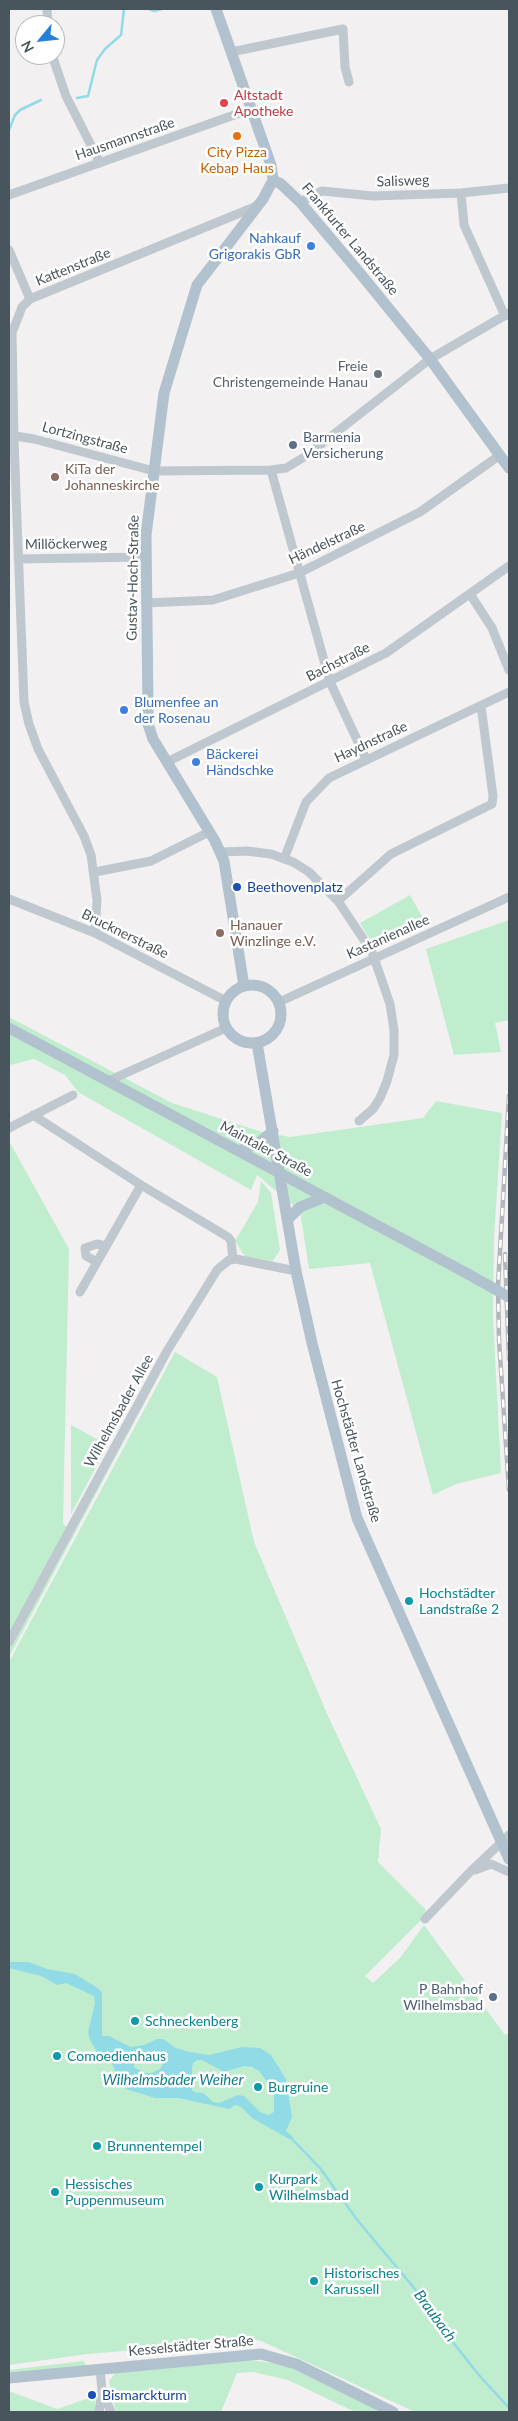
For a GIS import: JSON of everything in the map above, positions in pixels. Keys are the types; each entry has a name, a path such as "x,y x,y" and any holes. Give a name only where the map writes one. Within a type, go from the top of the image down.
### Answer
{"main road":[{"path":"216,9 271,165 273,180"},
{"name":"Frankfurter Landstraße","path":"273,180 281,184 300,202 430,359 509,468"},
{"name":"Gustav-Hoch-Straße","path":"244,986 228,880 221,852 153,739 148,724 146,557 164,393 197,285 257,206 273,180"},
{"path":"244,986 264,987 279,1002 282,1017 277,1030 270,1038 257,1044 240,1041 226,1028 223,1014 226,1001 234,991 244,986"},
{"name":"Maintaler Straße","path":"9,1028 509,1297"},
{"name":"Hochstädter Landstraße","path":"257,1044 281,1174 296,1270 314,1352 357,1518 505,1839 509,1858"},
{"path":"239,1151 260,1142 273,1132"},
{"path":"288,1219 300,1207 325,1198"},
{"name":"Kesselstädter Straße","path":"9,2378 247,2354 272,2356 310,2371 393,2412"}],"street":[{"path":"231,52 342,29 345,67 349,82"},
{"path":"55,65 66,96 100,163"},
{"name":"Hausmannstraße","path":"9,195 251,109"},
{"name":"Salisweg","path":"300,202 322,191 373,196 461,193 509,188"},
{"path":"461,193 464,225 507,314"},
{"name":"Kattenstraße","path":"95,932 97,915 95,872 88,844 38,748 26,714 23,688 11,434 10,332 22,307 30,299 257,206"},
{"path":"9,250 30,299"},
{"name":"Lortzingstraße","path":"11,434 154,471 270,470 286,468 297,462 430,359 507,314"},
{"name":"Händelstraße","path":"146,603 212,600 299,573 420,512 500,455"},
{"path":"270,470 330,682 366,759"},
{"name":"Millöckerweg","path":"18,559 146,557"},
{"name":"Bachstraße","path":"167,762 330,682 397,646 509,566"},
{"path":"470,594 492,628 509,670"},
{"name":"Haydnstraße","path":"284,859 302,810 311,795 329,778 509,692"},
{"path":"338,901 390,854 492,804 493,796 481,706"},
{"path":"95,872 151,861 209,832"},
{"path":"221,852 255,852 284,859 309,872 338,901 361,933 375,958 390,1004 394,1030 394,1055 380,1098 373,1109 359,1121"},
{"name":"Kastanienallee","path":"279,1002 509,897"},
{"name":"Brucknerstraße","path":"9,899 95,932 226,1001"},
{"path":"108,1081 226,1028"},
{"path":"9,1128 72,1095"},
{"path":"33,1115 141,1185 228,1237 231,1241 233,1259 296,1270"},
{"path":"80,1292 141,1185"},
{"path":"97,1262 86,1256 84,1250 91,1245 106,1246"},
{"name":"Wilhelmsbader Allee","path":"9,1642 167,1351 216,1270 233,1259"},
{"path":"425,1919 505,1839"},
{"path":"470,1872 491,1864 509,1872"},
{"path":"99,2412 102,2390 100,2369"},
{"path":"102,2390 110,2412"}],"green space":[{"path":"410,895 424,920 375,948 360,923"},
{"path":"509,920 509,1020 495,1023 501,1052 454,1055 426,949"},
{"path":"9,1017 172,1103 262,1132 290,1137 423,1118 436,1101 502,1113 494,1238 493,1316 501,1473 456,1484 433,1495 370,1263 309,1269 300,1211 257,1175 251,1190 78,1092 65,1075 34,1059 10,1065"},
{"path":"9,1141 69,1249 63,1523 67,1528 9,1637"},
{"path":"261,1181 271,1193 280,1250 273,1261 245,1257 235,1241 258,1202"},
{"path":"175,1352 217,1377 254,1542 328,1716 381,1829 378,1862 426,1910 422,1919 365,1976 373,1983 400,1958 424,1925 505,2035 509,2033 509,2412 415,2412 259,2340 87,2354 9,2365 9,1662"},
{"path":"161,1365 164,1366 9,1657 9,1647"},
{"path":"71,1425 108,1445 71,1514"},
{"path":"251,2360 286,2365 383,2412 355,2412 288,2380 253,2372 237,2373 221,2412 116,2412 109,2381 116,2372"},
{"path":"83,2361 87,2366 9,2375 9,2370"},
{"path":"9,2391 57,2409 95,2396 95,2412 9,2412"}],"water":[{"name":"Wilhelmsbader Weiher","path":"9,1962 29,1962 47,1969 75,1974 99,1989 102,1993 102,2036 109,2036 131,2047 163,2039 176,2048 209,2055 242,2047 260,2048 271,2055 286,2079 292,2117 286,2131 293,2137 289,2139 252,2118 241,2107 235,2105 229,2109 178,2098 155,2098 126,2089 119,2081 111,2061 97,2052 90,2040 88,2032 95,2003 94,1996 66,1983 57,1985 41,1976 9,1968","holes":["155,2051 159,2053 164,2061 160,2069 151,2073 145,2073 134,2067 135,2060","197,2060 202,2060 224,2072 244,2066 252,2067 259,2071 274,2091 274,2112 268,2115 260,2112 244,2096 238,2095 219,2103 213,2102 203,2093 194,2092 192,2090 192,2069 193,2063"]}],"waterway":[{"path":"77,98 88,96 97,60 105,49 121,35 124,9"},
{"path":"149,9 154,11 162,9"},
{"path":"9,130 15,115 20,110 41,100"},
{"name":"Braubach","path":"289,2136 320,2168 358,2221 415,2289 440,2326 478,2374 509,2408"}],"railway":[{"path":"509,1096 498,1286 499,1340 509,1490"},
{"path":"505,1254 509,1359"}],"place":[{"name":"Altstadt Apotheke","path":"224,103"},
{"name":"City Pizza Kebap Haus","path":"237,136"},
{"name":"Nahkauf Grigorakis GbR","path":"311,246"},
{"name":"Freie Christengemeinde Hanau","path":"378,374"},
{"name":"Barmenia Versicherung","path":"293,445"},
{"name":"KiTa der Johanneskirche","path":"55,477"},
{"name":"Blumenfee an der Rosenau","path":"124,710"},
{"name":"Bäckerei Händschke","path":"196,762"},
{"name":"Beethovenplatz","path":"237,887"},
{"name":"Hanauer Winzlinge e.V.","path":"220,933"},
{"name":"Hochstädter Landstraße 2","path":"409,1601"},
{"name":"P Bahnhof Wilhelmsbad","path":"493,1997"},
{"name":"Schneckenberg","path":"135,2021"},
{"name":"Comoedienhaus","path":"57,2056"},
{"name":"Burgruine","path":"258,2087"},
{"name":"Brunnentempel","path":"97,2146"},
{"name":"Kurpark Wilhelmsbad","path":"259,2187"},
{"name":"Hessisches Puppenmuseum","path":"55,2192"},
{"name":"Historisches Karussell","path":"314,2281"},
{"name":"Bismarckturm","path":"92,2395"}]}
